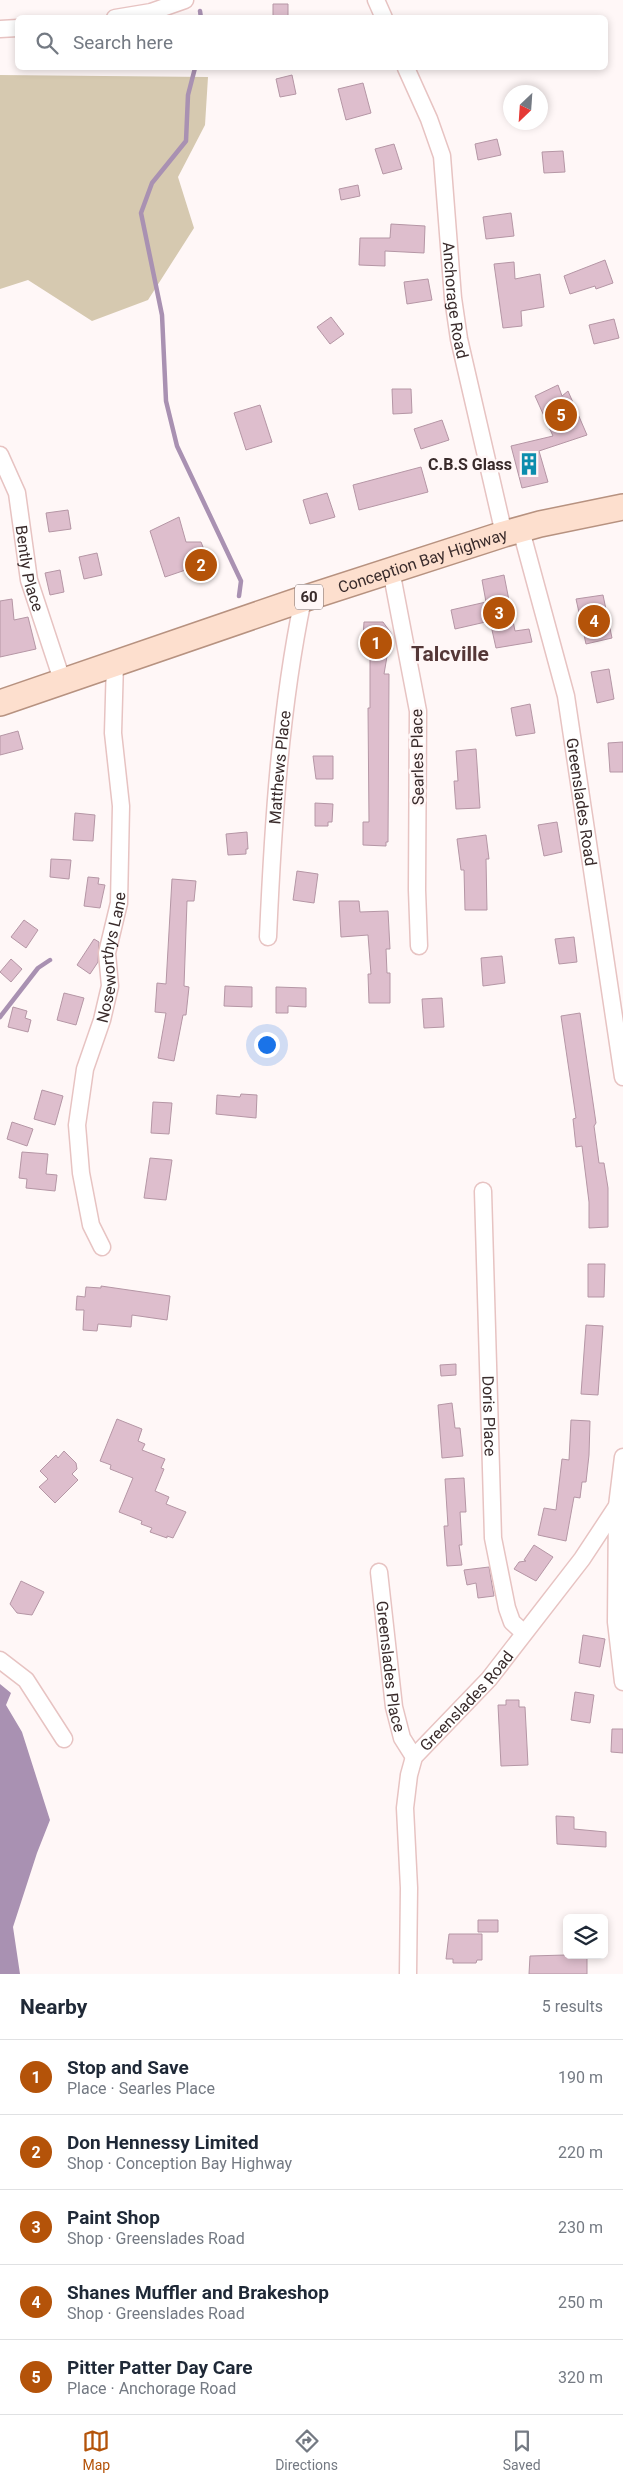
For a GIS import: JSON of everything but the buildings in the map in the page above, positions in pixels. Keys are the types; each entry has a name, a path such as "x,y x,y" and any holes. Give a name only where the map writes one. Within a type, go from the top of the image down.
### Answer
{"main road":[{"name":"Conception Bay Highway","path":"0,702 391,570 540,524 623,507"}],"street":[{"path":"133,15 151,12 185,0"},
{"path":"376,0 383,15"},
{"path":"0,29 15,28"},
{"name":"Anchorage Road","path":"407,70 429,118 442,156 452,288 459,339 513,532"},
{"name":"Bently Place","path":"0,455 17,493 29,580 62,680"},
{"name":"Greenslades Road","path":"513,532 566,696 623,1077"},
{"name":"Searles Place","path":"391,570 418,711 417,890 419,946"},
{"name":"Matthews Place","path":"268,937 275,801 293,649 303,599"},
{"name":"Noseworthys Lane","path":"102,1247 91,1225 81,1173 78,1126 85,1070 102,1020 110,986 107,953 119,903 121,806 114,733 115,662"},
{"name":"Doris Place","path":"484,1191 494,1538 507,1608 512,1622 523,1632"},
{"name":"Greenslades Road","path":"408,1974 409,1888 405,1808 409,1775 414,1757 489,1679 523,1632 582,1559 617,1506 623,1458"},
{"path":"617,1506 616,1622 623,1682"},
{"name":"Greenslades Place","path":"379,1572 394,1707 402,1738 414,1757"},
{"path":"0,1660 26,1680 64,1738"}],"shaded area":[{"path":"0,75 208,77 205,125 178,177 194,228 148,300 92,321 28,280 0,289"},
{"path":"0,1684 11,1693 6,1705 22,1732 50,1820 37,1853 13,1927 20,1974 0,1974"}],"waterway":[{"path":"200,11 201,15"},
{"path":"194,70 188,95 186,141 152,183 141,213 162,315 166,401 177,446 241,581 239,596"},
{"path":"0,1017 38,968 50,960"}],"place":[{"name":"Pitter Patter Day Care","path":"561,415"},
{"name":"C.B.S Glass","path":"529,464"},
{"name":"Don Hennessy Limited","path":"201,565"},
{"name":"Paint Shop","path":"499,613"},
{"name":"Shanes Muffler and Brakeshop","path":"594,621"},
{"name":"Stop and Save","path":"376,643"}],"district":[{"name":"Talcville","path":"450,654"}]}
